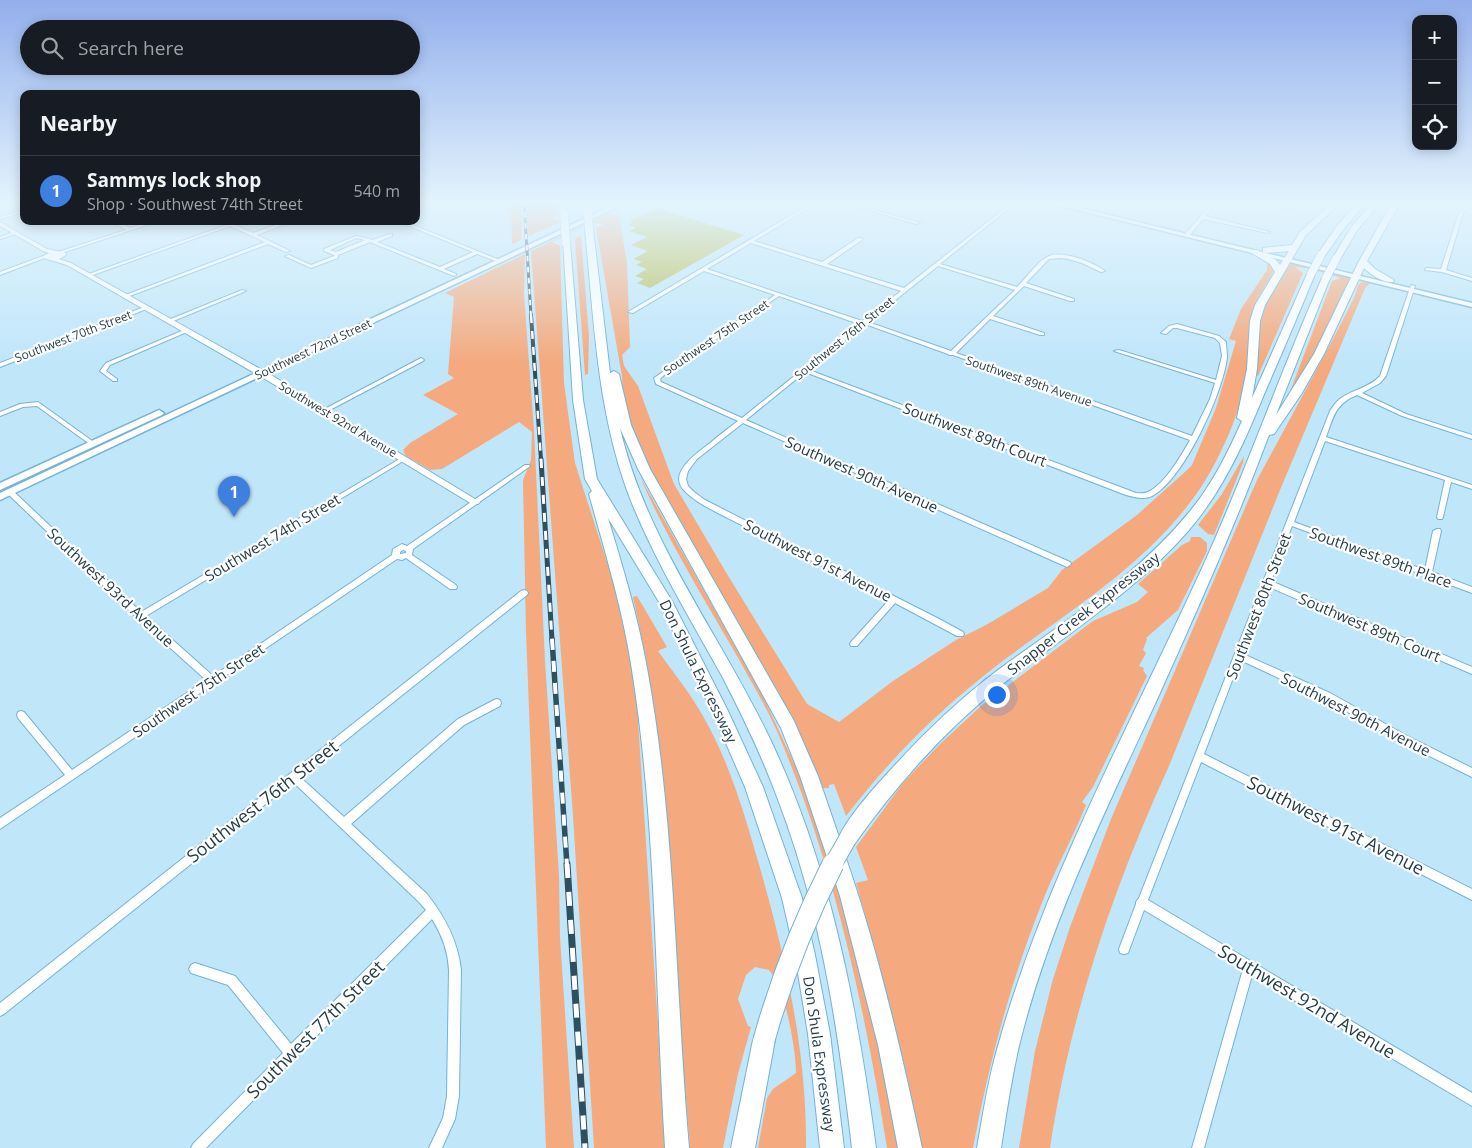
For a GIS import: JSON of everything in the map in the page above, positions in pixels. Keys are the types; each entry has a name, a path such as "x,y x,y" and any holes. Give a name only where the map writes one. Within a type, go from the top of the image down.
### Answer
{"highway":[{"name":"Don Shula Expressway","path":"567,255 578,400 591,478 665,602 720,711 754,787 792,898 805,954 820,1042 832,1148"},
{"name":"Don Shula Expressway","path":"592,255 607,386 616,439 637,501 684,595 743,701 779,777 806,851 834,955 856,1084 864,1148"},
{"path":"1259,255 1272,262 1279,271"},
{"path":"1238,444 1251,378 1255,320 1263,299 1290,255"},
{"name":"Snapper Creek Expressway","path":"742,1148 764,1040 784,973 795,943 821,886 846,840 891,779 937,731 984,690 1111,594 1163,551 1185,527 1209,496 1238,444 1311,274 1322,255"},
{"path":"991,1141 1023,995 1053,910 1076,856 1213,560 1326,278 1339,255"},
{"path":"1259,446 1295,399 1336,324 1367,255"},
{"path":"1363,262 1372,271 1390,280"},
{"path":"600,329 607,337 622,411 631,441 664,507 788,726 821,809 844,878 889,1045 910,1148"},
{"path":"591,478 640,669 656,804 665,916 670,1062 677,1148"}],"main road":[{"name":"Southwest 72nd Street","path":"5,488 505,255"},
{"name":"Southwest 72nd Street","path":"443,284 454,275 506,255"},
{"path":"1292,255 1472,305"},
{"path":"1357,274 1390,280 1412,288 1472,300"},
{"name":"Southwest 72nd Street","path":"0,497 5,488 93,444 257,371"}],"street":[{"path":"0,274 53,255"},
{"name":"Southwest 92nd Avenue","path":"53,255 69,264"},
{"name":"Southwest 92nd Avenue","path":"53,255 257,371 475,502"},
{"path":"88,275 146,255"},
{"path":"125,296 235,255"},
{"path":"289,255 311,267 336,257 336,255"},
{"path":"405,255 454,275"},
{"path":"440,269 472,255"},
{"path":"485,255 496,259"},
{"path":"631,312 727,255"},
{"path":"793,255 904,290"},
{"path":"823,264 838,255"},
{"name":"Southwest 76th Street","path":"682,481 686,467 692,460 948,255"},
{"path":"1443,270 1448,255"},
{"path":"951,354 1024,284 1050,256 1062,256 1092,265 1103,271"},
{"path":"936,264 1018,289"},
{"name":"Southwest 89th Avenue","path":"704,268 1194,439"},
{"path":"1427,269 1443,270 1472,280"},
{"path":"1024,284 1072,300"},
{"name":"Southwest 80th Street","path":"1124,949 1322,438 1338,403 1344,398 1373,387 1385,374 1412,288"},
{"path":"169,321 244,291"},
{"name":"Southwest 75th Street","path":"657,382 657,378 661,375 779,294"},
{"name":"Southwest 70th Street","path":"0,365 146,308"},
{"path":"989,317 1042,334"},
{"path":"1164,333 1171,327 1177,326 1217,337 1224,343 1225,351 1217,382 1194,439"},
{"path":"116,380 103,371 108,364 186,331"},
{"path":"1117,351 1217,382"},
{"path":"324,411 421,360"},
{"name":"Southwest 89th Court","path":"804,370 1128,493 1145,496 1155,491 1173,473 1194,439"},
{"name":"Southwest 90th Avenue","path":"657,382 663,387 1067,564"},
{"path":"1358,393 1404,415 1472,437"},
{"path":"0,414 33,403 43,407 93,444"},
{"path":"1322,438 1472,487"},
{"name":"Southwest 74th Street","path":"140,616 403,459"},
{"path":"454,587 408,552 527,466"},
{"path":"1440,517 1448,480"},
{"name":"Southwest 91st Avenue","path":"682,481 690,493 702,502 960,634"},
{"name":"Southwest 93rd Avenue","path":"5,488 140,616 212,680"},
{"name":"Southwest 89th Place","path":"1290,523 1472,590"},
{"path":"1428,574 1437,531"},
{"name":"Southwest 75th Street","path":"0,824 396,556 400,558 408,552"},
{"name":"Southwest 89th Court","path":"1267,583 1472,671"},
{"name":"Southwest 76th Street","path":"0,1010 524,593"},
{"path":"854,644 894,599"},
{"name":"Southwest 90th Avenue","path":"1239,656 1327,696 1414,744 1472,773"},
{"path":"343,824 461,722 497,704"},
{"path":"20,715 71,776"},
{"name":"Southwest 91st Avenue","path":"1199,756 1472,895"},
{"path":"293,776 412,887 433,910 449,941 454,956 455,970 452,1102 448,1124 435,1148"},
{"name":"Southwest 92nd Avenue","path":"1141,902 1472,1100"},
{"name":"Southwest 77th Street","path":"197,1148 433,910"},
{"path":"1198,1148 1249,967"},
{"path":"195,969 231,980 291,1053"}],"shaded area":[{"path":"525,255 524,294 534,430 545,660 559,875 560,937 574,1148 546,1148 526,632 523,480 531,460 532,432 519,422 442,469 430,470 406,456 403,450 410,443 458,414 423,395 454,378 448,374 454,297 445,293"},
{"path":"531,255 560,255 564,383 575,463 616,590 628,645 637,705 666,1148 594,1148 573,816"},
{"path":"576,255 582,255 589,336 588,374 585,375"},
{"path":"601,255 626,255 630,347 622,355 624,366 638,386 674,484 807,704 839,722 893,681 956,640 986,625 1048,588 1062,570 1137,515 1192,465 1216,408 1236,341 1229,339 1241,309 1267,270 1267,262 1264,260 1268,260 1275,268 1252,312 1246,383 1236,416 1214,466 1197,493 1177,518 1132,564 1004,660 939,714 882,772 846,816 834,784 829,785 829,788 822,788 650,473 630,427 623,399 622,376"},
{"path":"1289,263 1350,278 1331,324 1288,397 1332,281 1341,278 1307,268 1295,267 1303,273 1258,376 1256,375 1257,328 1266,301"},
{"path":"1362,282 1370,283 1365,288 1280,490 1112,905 1096,953 1069,1049 1050,1148 1019,1148 1035,1051 1053,979 1070,927 1111,819 1257,480 1331,343 1354,298 1358,285"},
{"path":"1244,456 1243,463 1214,535 1208,534 1198,525 1222,494"},
{"path":"640,477 761,692 800,776 838,883 870,1009 892,1117 913,1115 878,960 856,883 868,880 856,847 903,783 939,745 981,706 1093,621 1137,602 1148,592 1138,584 1182,545 1190,541 1191,537 1200,537 1207,543 1207,551 1178,610 1146,638 1143,650 1146,653 1139,666 1144,668 1143,670 1147,676 1093,787 1082,802 1086,805 1055,872 1033,926 1012,988 994,1051 973,1148 887,1148 869,1045 846,942 818,842 801,792 767,710 698,590"},
{"path":"637,596 667,647 658,651 693,699 713,734 729,771 749,829 778,937 793,1006 803,1077 806,1148 758,1148 767,1098 773,1089 796,1073 792,1034 780,990 769,970 755,967 746,975 738,999 748,1026 751,1027 738,1074 723,1148 690,1148 654,712 645,653 633,597"}],"building":[{"path":"641,255 709,255 650,288 637,283 644,279 635,276 647,269 636,265 642,262 633,259"}],"railway":[{"path":"527,255 531,316"},
{"path":"531,315 541,460"},
{"path":"541,459 552,640"},
{"path":"552,639 567,866"},
{"path":"567,864 585,1148"}],"place":[{"name":"Sammys lock shop","path":"234,517"}]}
